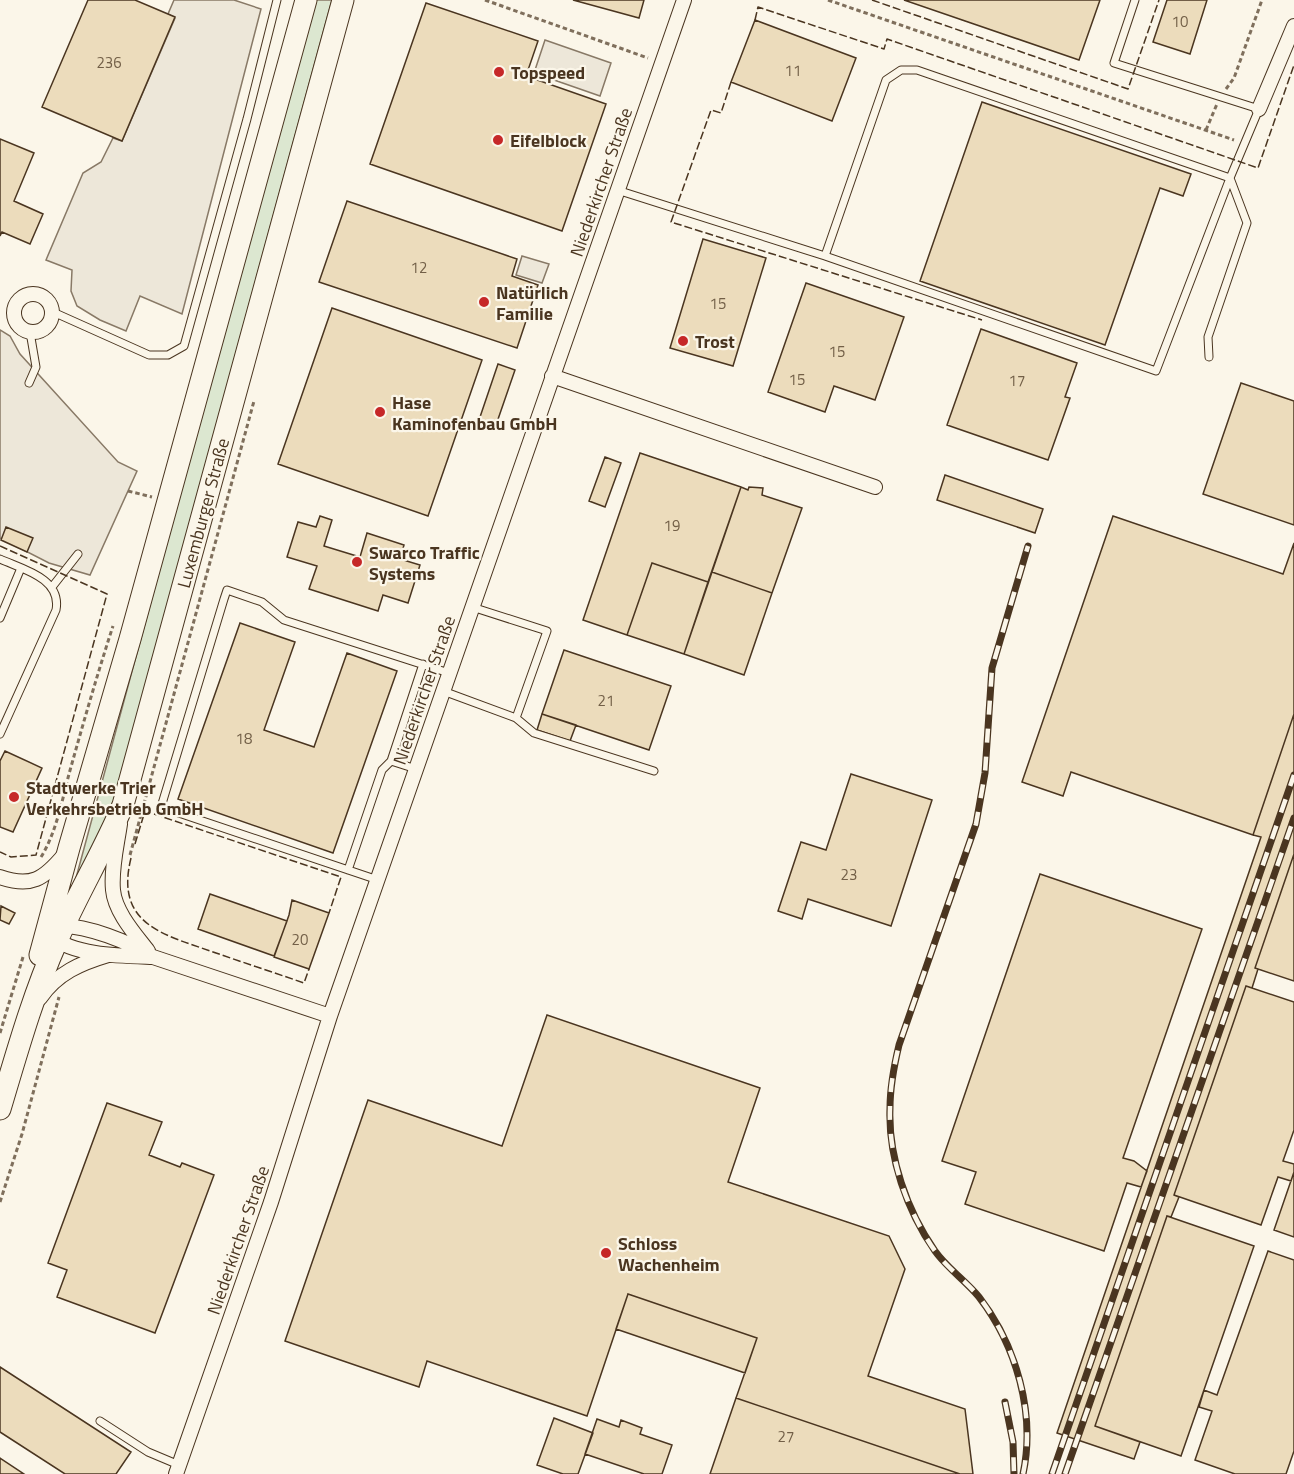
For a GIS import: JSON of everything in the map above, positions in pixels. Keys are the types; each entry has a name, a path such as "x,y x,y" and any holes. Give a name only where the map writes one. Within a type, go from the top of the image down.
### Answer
{"main road":[{"name":"Luxemburger Straße","path":"0,1109 28,1014 56,931 69,848 130,639 306,0"},
{"name":"Luxemburger Straße","path":"56,931 105,848 123,805 343,0"}],"street":[{"name":"Niederkircher Straße","path":"178,1470 271,1203 330,1016 684,0"},
{"path":"1259,110 1294,26"},
{"path":"34,294 42,295 50,302 53,312 50,323 46,327 30,332 22,329 7,310 18,300 34,294"},
{"path":"552,376 875,487"},
{"path":"123,805 114,863 113,890 116,903 124,918 153,957"},
{"path":"0,877 19,883 32,881 51,870 69,848"},
{"path":"56,931 89,930 134,946 153,957 330,1016"},
{"path":"56,931 73,948 109,954 153,957"},
{"path":"28,1014 58,977 77,966 109,954"}],"lane":[{"path":"617,190 825,256 1156,371 1230,178 1259,110 1114,63 1135,0"},
{"path":"53,312 149,355 168,355 184,346 247,119 274,1"},
{"path":"825,256 886,80 901,70 917,70 1230,178"},
{"path":"1209,357 1208,337 1247,223 1230,178"},
{"path":"29,383 36,367 30,332"},
{"path":"52,587 78,554"},
{"path":"0,559 43,579 52,587 57,602 56,610 0,734"},
{"path":"0,618 21,568"},
{"path":"378,880 160,807 224,599 227,591 241,594 262,602 284,620 449,673"},
{"path":"472,607 547,631 516,718"},
{"path":"348,870 380,774 391,761 423,664"},
{"path":"443,691 516,718 534,733 654,771"},
{"path":"391,761 416,769"},
{"path":"100,1421 178,1470"}],"path":[{"path":"485,0 662,63"},
{"path":"828,0 1244,144"},
{"path":"1206,130 1220,97 1234,78 1262,0"},
{"path":"540,81 542,76"},
{"path":"128,865 256,392"},
{"path":"128,491 152,497 149,507"},
{"path":"40,860 60,807 99,668 114,624"},
{"path":"0,1033 26,947"},
{"path":"0,1202 22,1134 59,996"}],"green space":[{"path":"314,0 332,0 108,824 73,889"}],"shaded area":[{"path":"174,0 234,0 261,9 182,314 140,296 126,331 100,320 77,306 71,291 72,270 46,260 83,173 101,162 113,138 122,141 175,18 168,14"},
{"path":"545,40 611,63 600,96 534,73"},
{"path":"522,256 549,264 542,283 516,275"},
{"path":"0,330 10,336 20,354 118,462 137,471 90,575 49,563 0,538"}],"building":[{"path":"88,0 135,0 175,17 122,141 42,107"},
{"path":"573,0 644,0 639,18"},
{"path":"904,0 1100,0 1079,60"},
{"path":"1167,0 1207,0 1190,54 1153,42"},
{"path":"426,3 538,41 526,76 606,104 562,231 370,164"},
{"path":"755,20 856,58 832,121 731,82"},
{"path":"982,102 1191,174 1183,196 1160,188 1105,345 920,281"},
{"path":"0,139 34,153 14,201 43,214 30,244 2,232 0,236"},
{"path":"347,201 517,259 512,276 538,285 517,348 319,282"},
{"path":"703,239 766,258 733,366 670,348"},
{"path":"806,283 904,317 875,400 834,386 825,412 768,392"},
{"name":"Hase Kaminofenbau GmbH","path":"332,308 482,360 428,516 278,464"},
{"path":"981,329 1077,363 1065,397 1070,398 1048,460 947,425"},
{"path":"498,364 515,370 496,425 479,420"},
{"path":"1241,383 1294,401 1294,525 1203,494"},
{"path":"640,453 741,487 708,582 652,563 627,635 583,620"},
{"path":"605,457 621,463 605,507 589,501"},
{"path":"945,475 1043,509 1035,533 937,500"},
{"path":"945,475 1043,509 1035,533 937,500"},
{"path":"741,487 748,490 749,487 763,488 762,495 802,508 772,593 712,572"},
{"path":"741,487 748,490 749,487 763,488 762,495 802,508 772,593 712,572"},
{"name":"Swarco Traffic Systems","path":"320,516 332,520 324,546 360,557 367,533 404,545 400,559 420,565 408,603 383,595 378,611 309,589 317,566 287,557 298,522 316,527"},
{"path":"1113,516 1283,574 1294,543 1294,714 1253,835 1071,772 1063,796 1022,782"},
{"path":"6,527 33,538 27,552 1,540"},
{"path":"652,563 708,582 684,654 627,635"},
{"path":"652,563 708,582 684,654 627,635"},
{"path":"712,572 772,593 744,675 684,654"},
{"path":"712,572 772,593 744,675 684,654"},
{"path":"240,623 295,642 264,730 314,747 347,653 397,671 333,853 178,799"},
{"path":"564,650 671,686 649,750 542,714"},
{"path":"542,714 576,725 570,741 537,730"},
{"path":"542,714 576,725 570,741 537,730"},
{"path":"1294,714 1294,854 1255,968 1258,969 1252,988 1246,986 1174,1195 1179,1197 1171,1217 1167,1216 1095,1426 1140,1442 1134,1459 1057,1433 1261,837 1253,835"},
{"name":"Stadtwerke Trier Verkehrsbetrieb GmbH","path":"5,751 42,768 13,832 0,827 0,761"},
{"path":"851,774 932,800 891,926 808,899 802,919 778,911 801,842 826,850"},
{"path":"1294,854 1294,981 1255,968"},
{"path":"1040,874 1202,929 1123,1158 1134,1161 1147,1171 1141,1187 1127,1183 1104,1251 965,1204 976,1172 942,1161"},
{"path":"210,894 287,921 274,956 198,929"},
{"path":"292,900 329,913 309,969 274,957"},
{"path":"1,906 15,913 9,924 0,920"},
{"path":"1246,986 1294,1002 1294,1130 1283,1161 1294,1164 1294,1172 1291,1181 1278,1177 1261,1225 1174,1195"},
{"name":"Schloss Wachenheim","path":"547,1015 760,1088 728,1182 889,1236 905,1269 868,1376 965,1409 973,1474 960,1474 736,1398 757,1338 628,1294 587,1416 427,1361 419,1387 285,1341 368,1100 502,1146"},
{"path":"107,1103 162,1122 149,1155 180,1167 182,1163 214,1175 155,1333 57,1297 67,1270 48,1263"},
{"path":"107,1103 162,1122 149,1155 180,1167 182,1163 214,1175 155,1333 57,1297 67,1270 48,1263"},
{"path":"1294,1172 1294,1237 1274,1230"},
{"path":"1167,1216 1254,1246 1181,1456 1095,1426"},
{"path":"1268,1251 1294,1260 1294,1451 1286,1474 1235,1474 1195,1460 1212,1411 1199,1407 1204,1390 1217,1395"},
{"path":"628,1294 757,1338 745,1373 616,1329"},
{"path":"0,1367 131,1452 116,1474 65,1474 0,1432"},
{"path":"736,1398 960,1474 710,1474"},
{"path":"554,1418 593,1433 578,1474 563,1474 537,1465"},
{"path":"597,1419 619,1427 621,1420 642,1428 640,1434 672,1445 662,1474 644,1474 585,1454"},
{"path":"0,1458 24,1474 0,1474"}],"railway":[{"path":"1023,1474 1027,1427 1025,1404 1013,1358 992,1316 979,1297 935,1251 916,1219 896,1164 890,1127 890,1108 899,1045 976,824 985,773 992,668 1028,546"},
{"path":"1052,1474 1294,775"},
{"path":"1065,1474 1294,818"},
{"path":"1005,1402 1013,1442 1014,1474"}],"fence":[{"path":"872,0 1128,89 1159,0"},
{"path":"755,20 758,7 884,49 887,39 1258,168 1294,65"},
{"path":"731,82 721,113 711,110 671,222 982,320"},
{"path":"0,546 107,594 36,855 11,857 0,852"},
{"path":"135,844 145,811 341,877 329,913"},
{"path":"131,858 128,881 130,899 137,913 148,924 179,940 304,983 309,969"}],"place":[{"name":"Topspeed","path":"499,72"},
{"name":"Eifelblock","path":"498,140"},
{"name":"Natürlich Familie","path":"484,302"},
{"name":"Trost","path":"683,341"},
{"name":"Hase Kaminofenbau GmbH","path":"380,412"},
{"name":"Swarco Traffic Systems","path":"357,562"},
{"name":"Stadtwerke Trier Verkehrsbetrieb GmbH","path":"14,797"},
{"name":"Schloss Wachenheim","path":"606,1253"}]}
